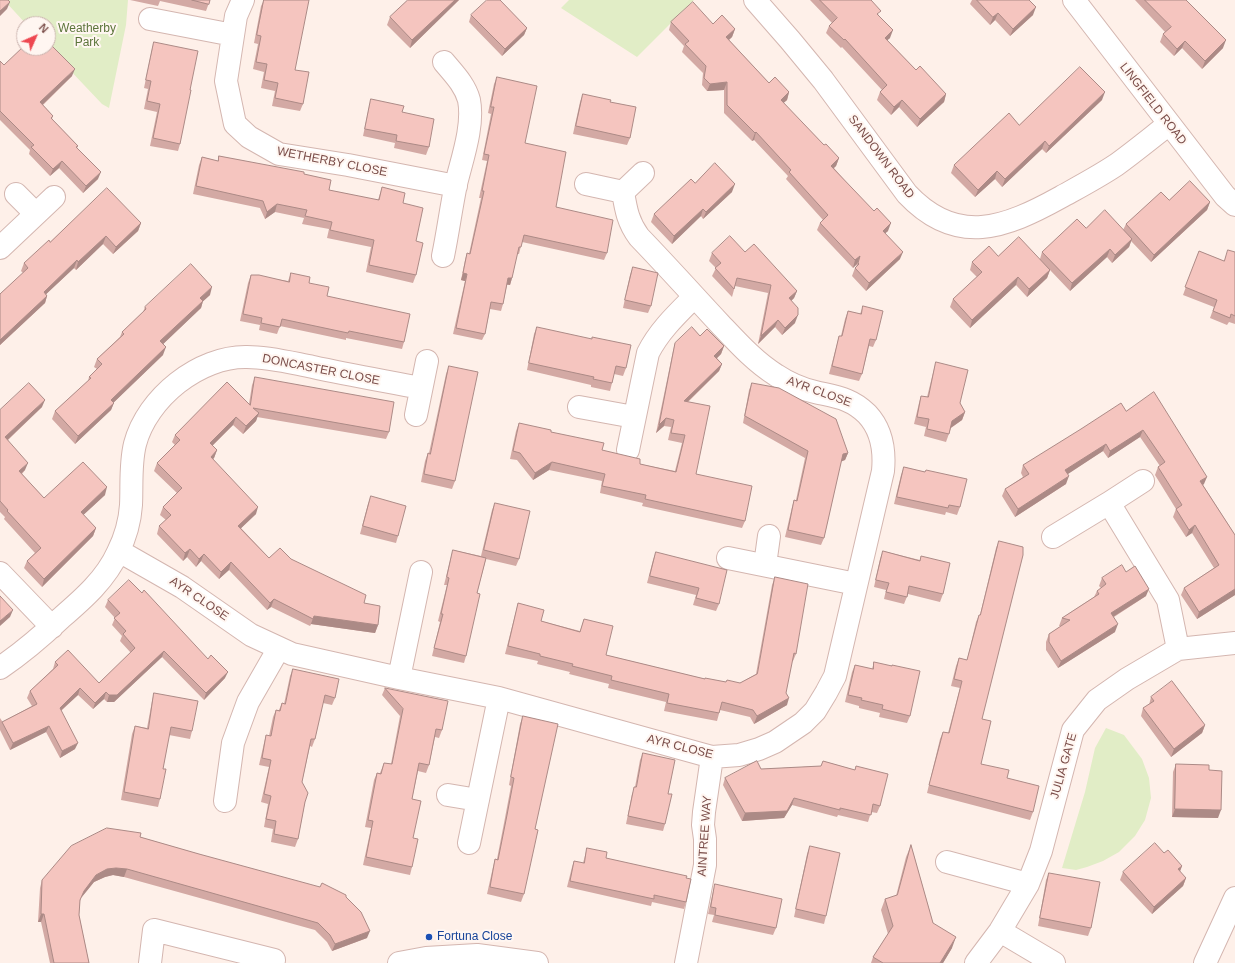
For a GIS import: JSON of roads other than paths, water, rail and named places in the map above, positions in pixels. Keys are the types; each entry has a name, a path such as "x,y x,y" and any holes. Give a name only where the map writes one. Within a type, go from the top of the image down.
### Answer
{"street":[{"name":"WETHERBY CLOSE","path":"243,0 236,16 226,81 235,124 249,137 279,154 348,165 456,186"},
{"name":"SANDOWN ROAD","path":"754,0 823,80 907,194 928,214 942,221 958,226 995,226 1014,220 1045,206 1117,164 1169,124"},
{"name":"LINGFIELD ROAD","path":"1074,0 1225,196 1235,205"},
{"path":"150,19 233,35"},
{"path":"443,256 456,186 469,129 470,113 469,100 465,90 444,62"},
{"path":"586,184 623,192 643,173"},
{"name":"AYR CLOSE","path":"119,551 182,587 251,635 292,654 399,678 499,698 712,757 738,755 759,749 789,733 803,723 815,711 835,676 881,478 884,456 883,445 874,422 849,400 814,392 794,385 776,375 761,364 737,342 694,297 632,227 627,214 623,192"},
{"path":"16,194 36,214"},
{"path":"0,248 54,197"},
{"path":"628,450 648,353 654,341 665,327 694,297"},
{"name":"DONCASTER CLOSE","path":"0,668 33,644 75,606 101,580 111,565 119,551 128,524 131,506 132,468 135,445 141,428 154,406 169,389 184,377 199,369 230,359 246,357 275,359 421,388"},
{"path":"416,414 427,361"},
{"path":"579,407 634,417"},
{"path":"1053,537 1109,504 1143,481"},
{"path":"1109,504 1168,600 1178,648"},
{"path":"765,565 769,536"},
{"path":"728,558 856,584"},
{"path":"399,678 421,572"},
{"path":"0,573 52,627"},
{"name":"JULIA GATE","path":"976,963 1000,931 1028,884 1041,851 1073,730 1097,700 1127,679 1178,648 1235,643"},
{"path":"225,801 233,743 248,702 279,648"},
{"path":"470,843 499,698"},
{"name":"AINTREE WAY","path":"686,963 705,865 705,839 703,825 712,757"},
{"path":"448,795 478,800"},
{"path":"947,862 1028,884"},
{"path":"1205,963 1235,898"},
{"path":"150,963 154,930 274,960"},
{"path":"1000,931 1054,963"},
{"path":"399,963 426,958 477,955 538,963"}],"place":[{"name":"Fortuna Close","path":"429,937"}],"park label":[{"name":"Weatherby Park","path":"87,36"}]}
